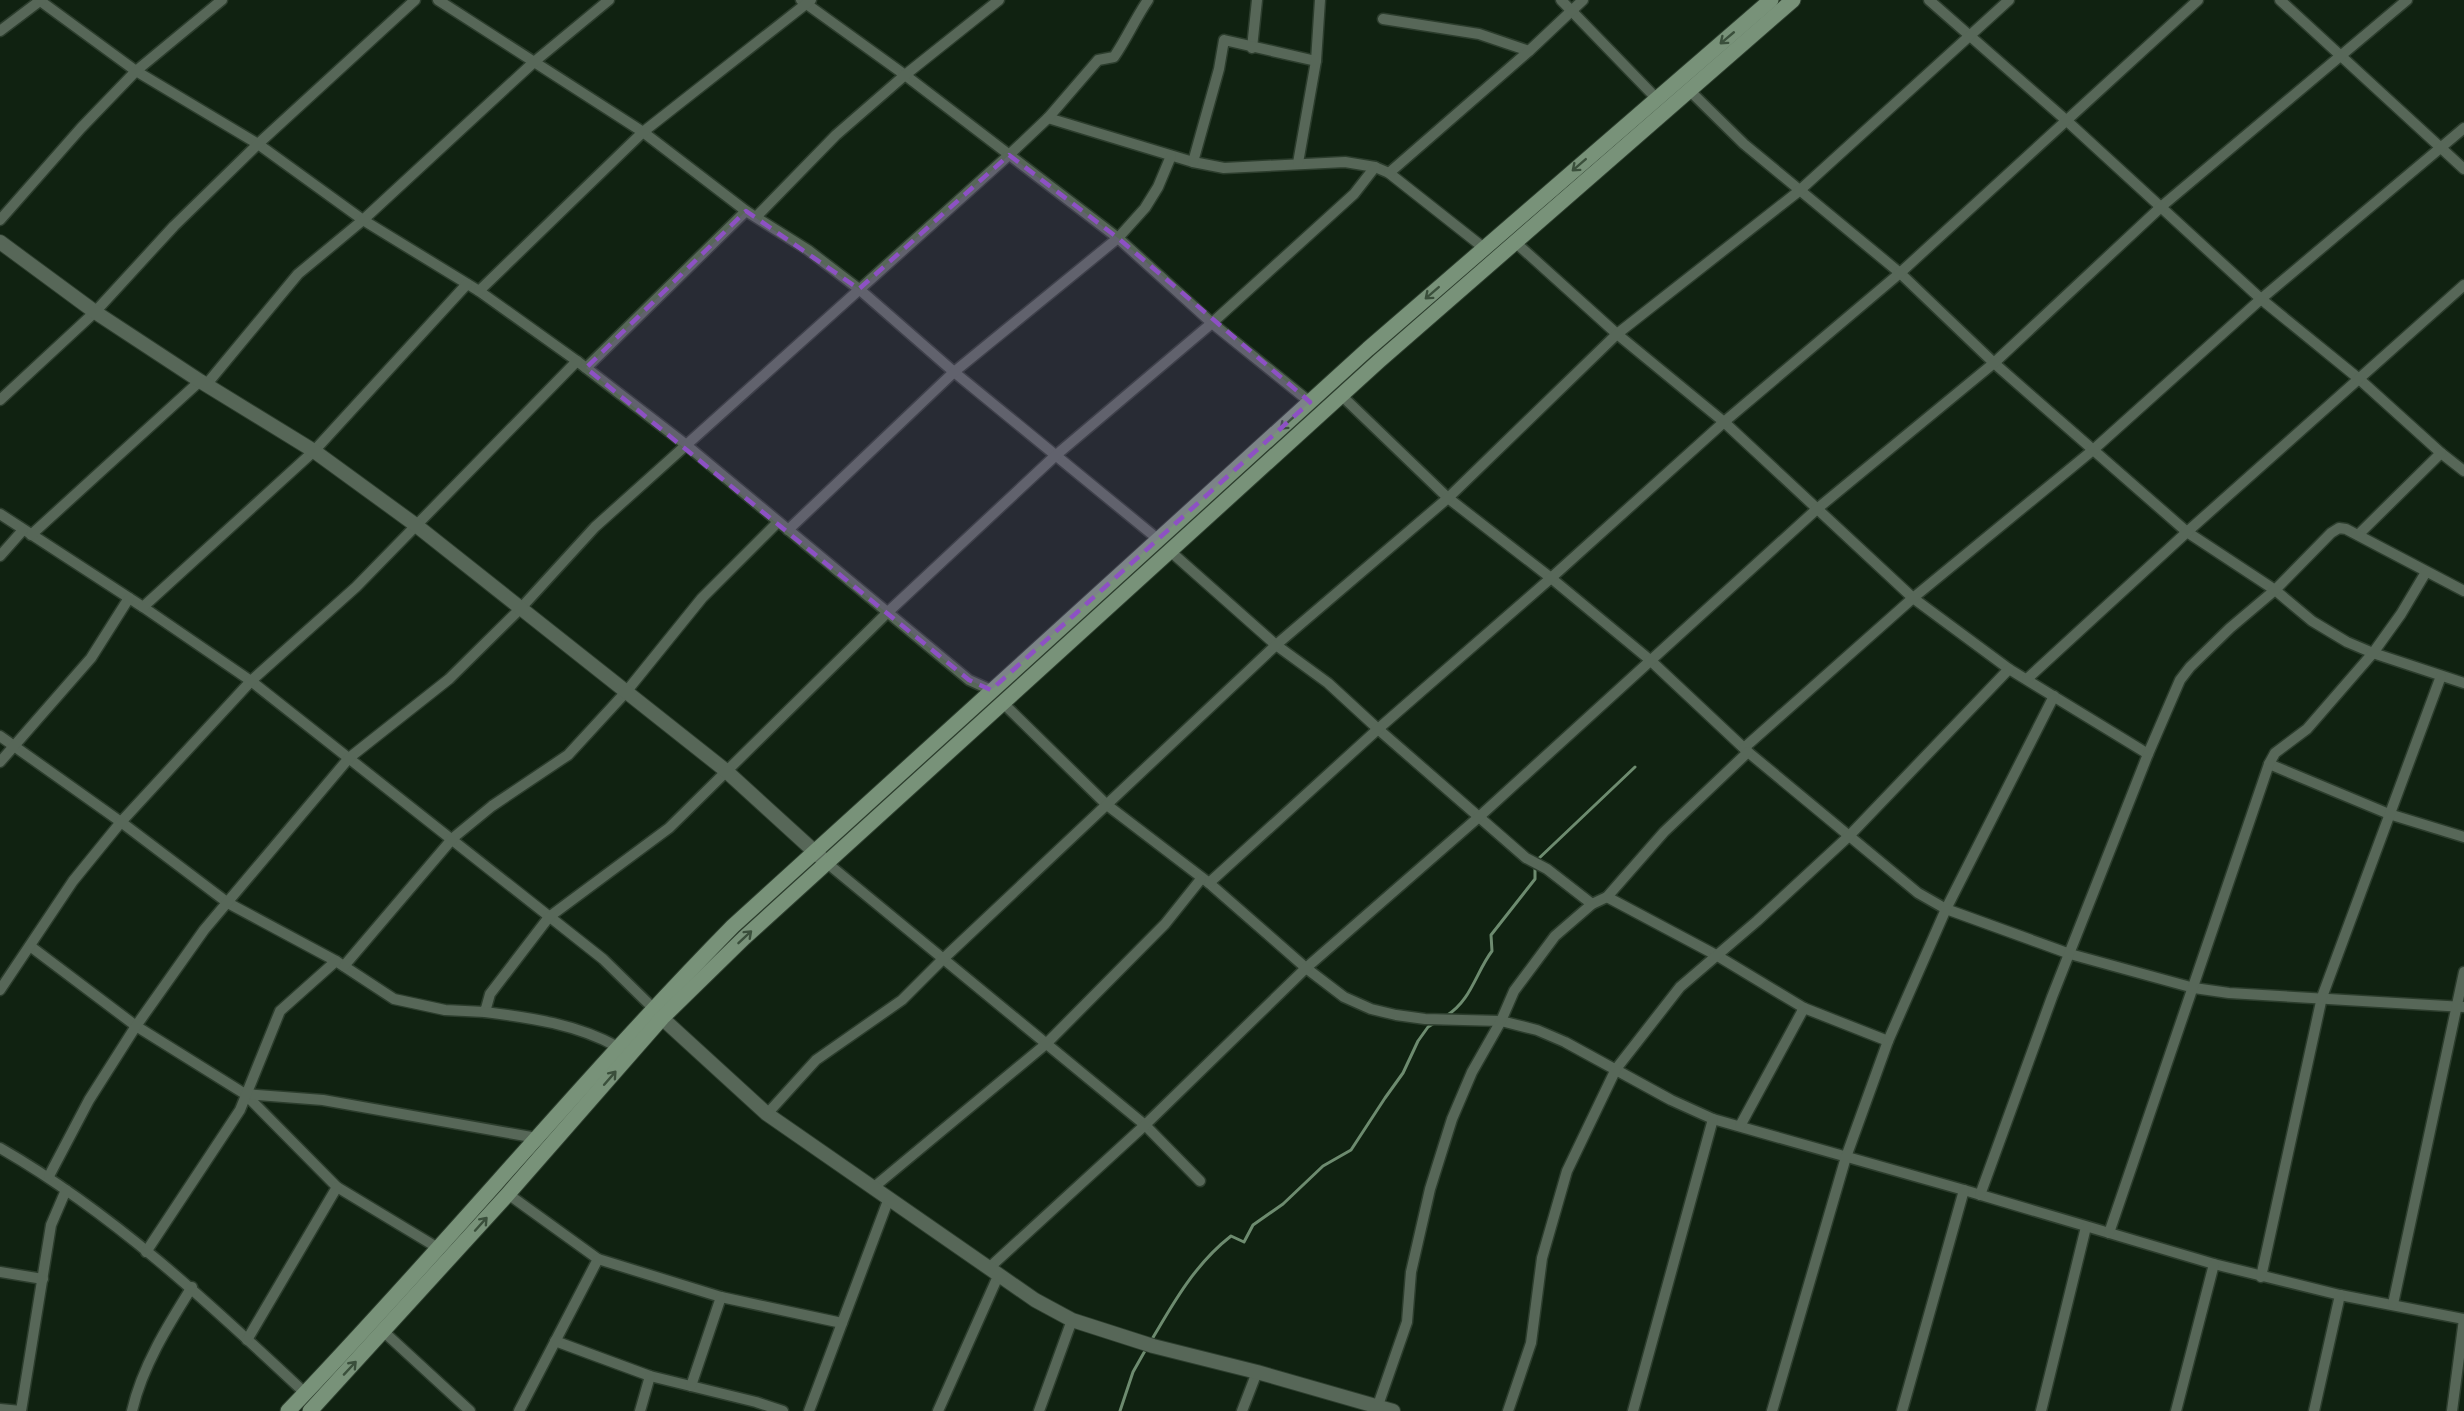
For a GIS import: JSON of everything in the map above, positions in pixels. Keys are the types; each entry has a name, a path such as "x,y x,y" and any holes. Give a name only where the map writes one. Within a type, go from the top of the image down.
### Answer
{"main road":[{"path":"822,858 1002,702 1310,402 1771,0"},
{"path":"310,1411 508,1194 618,1047 744,938 991,690 1341,395 1793,0"},
{"path":"288,1411 537,1138 576,1106 657,1013"}],"street":[{"path":"0,31 40,0 136,71 258,144 363,220 478,291 582,365 685,444 969,680 991,690"},
{"path":"0,220 81,128 136,71 222,0"},
{"path":"0,400 95,312 174,226 258,144 415,0"},
{"path":"438,0 643,132 746,211 808,250 859,289 954,372 1164,545 1276,645 1328,683 1526,858 1547,869 1592,903"},
{"path":"0,556 203,383 298,274 363,220 534,62 609,0"},
{"path":"757,216 836,135 905,75 999,0"},
{"path":"50,1176 90,1100 136,1026 204,930 349,758 449,680 521,608 595,527 1009,155 1048,118 1098,60 1114,57 1130,34 1134,21 1148,0"},
{"path":"1252,48 1257,0"},
{"path":"1298,164 1316,61 1320,0"},
{"path":"1561,0 1656,99"},
{"path":"1389,173 1529,51 1583,0"},
{"path":"1929,0 2162,206 2261,299 2358,378 2441,453 2460,467 2464,456"},
{"path":"767,1114 816,1060 902,1000 1276,645 1448,498 1617,334 1799,191 2008,0"},
{"path":"874,1187 1046,1044 1205,881 1551,579 1724,422 1900,273 2198,0"},
{"path":"2280,0 2464,169"},
{"path":"938,1411 994,1270 1306,968 1480,816 1818,508 1994,363 2162,206 2407,0"},
{"path":"478,291 643,132 807,1 1118,238 1212,323 1310,402"},
{"path":"1383,19 1479,34 1529,51"},
{"path":"1193,162 1219,69 1224,40 1316,61"},
{"path":"1689,90 1744,144 1900,273 1994,363 2187,532 2275,590 2312,621 2347,642 2462,683 2464,671"},
{"path":"1048,118 1171,156 1224,168 1345,162 1375,167 1389,173 1484,248"},
{"path":"1376,1409 1407,1322 1411,1272 1430,1189 1452,1119 1472,1072 1501,1021 1514,991 1555,936 1592,903 1607,897 1664,832 1746,750 1912,597 2093,450 2261,299 2464,128"},
{"path":"788,530 954,372 1118,238 1145,208 1158,187 1171,156"},
{"path":"485,1012 490,994 549,917 669,828 725,770 888,612 1055,456 1212,323 1354,194 1375,167"},
{"path":"0,990 73,881 121,822 251,681 356,587 582,365 746,211"},
{"path":"0,242 95,312 203,383 314,451 417,526 725,770 822,858 942,960 1145,1125 1200,1181"},
{"path":"1515,242 1617,334 1724,422 1912,597 2009,669 2148,754"},
{"path":"143,607 314,451 467,284"},
{"path":"2027,679 2187,532 2464,285"},
{"path":"1341,395 1448,498 1650,660 1746,750 1918,893 1946,909 2070,954 2194,988 2229,993 2460,1007"},
{"path":"2358,535 2441,453"},
{"path":"0,514 251,681 453,838 603,959 657,1013 767,1114 1035,1300 1072,1320 1154,1346 1257,1372 1376,1409 1393,1411"},
{"path":"146,1252 240,1110 280,1011 340,963 453,838 492,806 568,755 626,692 702,598 778,522"},
{"path":"1980,1195 2033,1045 2148,754 2180,680 2190,667 2230,628 2275,590 2331,533 2339,528 2358,535 2464,591"},
{"path":"2109,1233 2269,764 2275,753 2307,729 2373,653 2401,614 2426,572"},
{"path":"0,762 91,658 129,598"},
{"path":"1508,1411 1531,1343 1542,1258 1568,1171 1616,1069 1680,987 1757,921 1849,836 2009,669"},
{"path":"2261,1277 2322,997 2441,676"},
{"path":"1772,1411 1846,1156 1888,1041 1946,909 2054,696"},
{"path":"1002,702 1107,805 1205,881 1306,968 1344,997 1396,1016 1451,1021 1501,1021 1537,1030 1565,1041 1671,1100 1713,1119 2261,1277 2464,1319 2452,1411"},
{"path":"0,736 121,822 228,903 340,963 394,999 445,1010 541,1019 594,1034 618,1047"},
{"path":"2269,764 2389,814 2464,837"},
{"path":"1607,897 1716,954 1804,1008 1888,1041"},
{"path":"30,946 136,1026 245,1094 337,1187 438,1248"},
{"path":"2393,1304 2460,1007 2464,972"},
{"path":"1740,1126 1804,1008"},
{"path":"245,1094 323,1100 537,1138"},
{"path":"1633,1411 1713,1119"},
{"path":"0,1148 50,1176 192,1287 305,1393"},
{"path":"247,1340 337,1187"},
{"path":"0,1409 21,1411 51,1225 66,1190"},
{"path":"1902,1411 1964,1190"},
{"path":"508,1194 598,1259 721,1297 842,1323"},
{"path":"809,1411 889,1198"},
{"path":"2041,1411 2086,1227"},
{"path":"519,1411 598,1259"},
{"path":"2176,1411 2214,1264"},
{"path":"0,1272 42,1279"},
{"path":"132,1411 135,1396 167,1326 192,1287"},
{"path":"2314,1411 2340,1295"},
{"path":"691,1386 721,1297"},
{"path":"1039,1411 1072,1320"},
{"path":"383,1331 470,1411"},
{"path":"555,1341 650,1376 691,1386 754,1407 783,1411"},
{"path":"1242,1411 1257,1372"},
{"path":"640,1411 650,1376"}],"highlighted area":[{"path":"1009,155 1118,238 1310,402 991,690 969,680 586,368 746,211 859,289"}],"waterway":[{"path":"1446,1016 1467,994 1492,951 1491,935 1535,879 1535,862 1635,767"},
{"path":"1151,1341 1186,1285 1218,1247 1231,1236 1244,1242 1253,1225 1283,1204 1323,1166 1351,1150 1403,1073 1418,1041 1428,1027 1436,1022"},
{"path":"1120,1411 1133,1372 1146,1349"}]}
